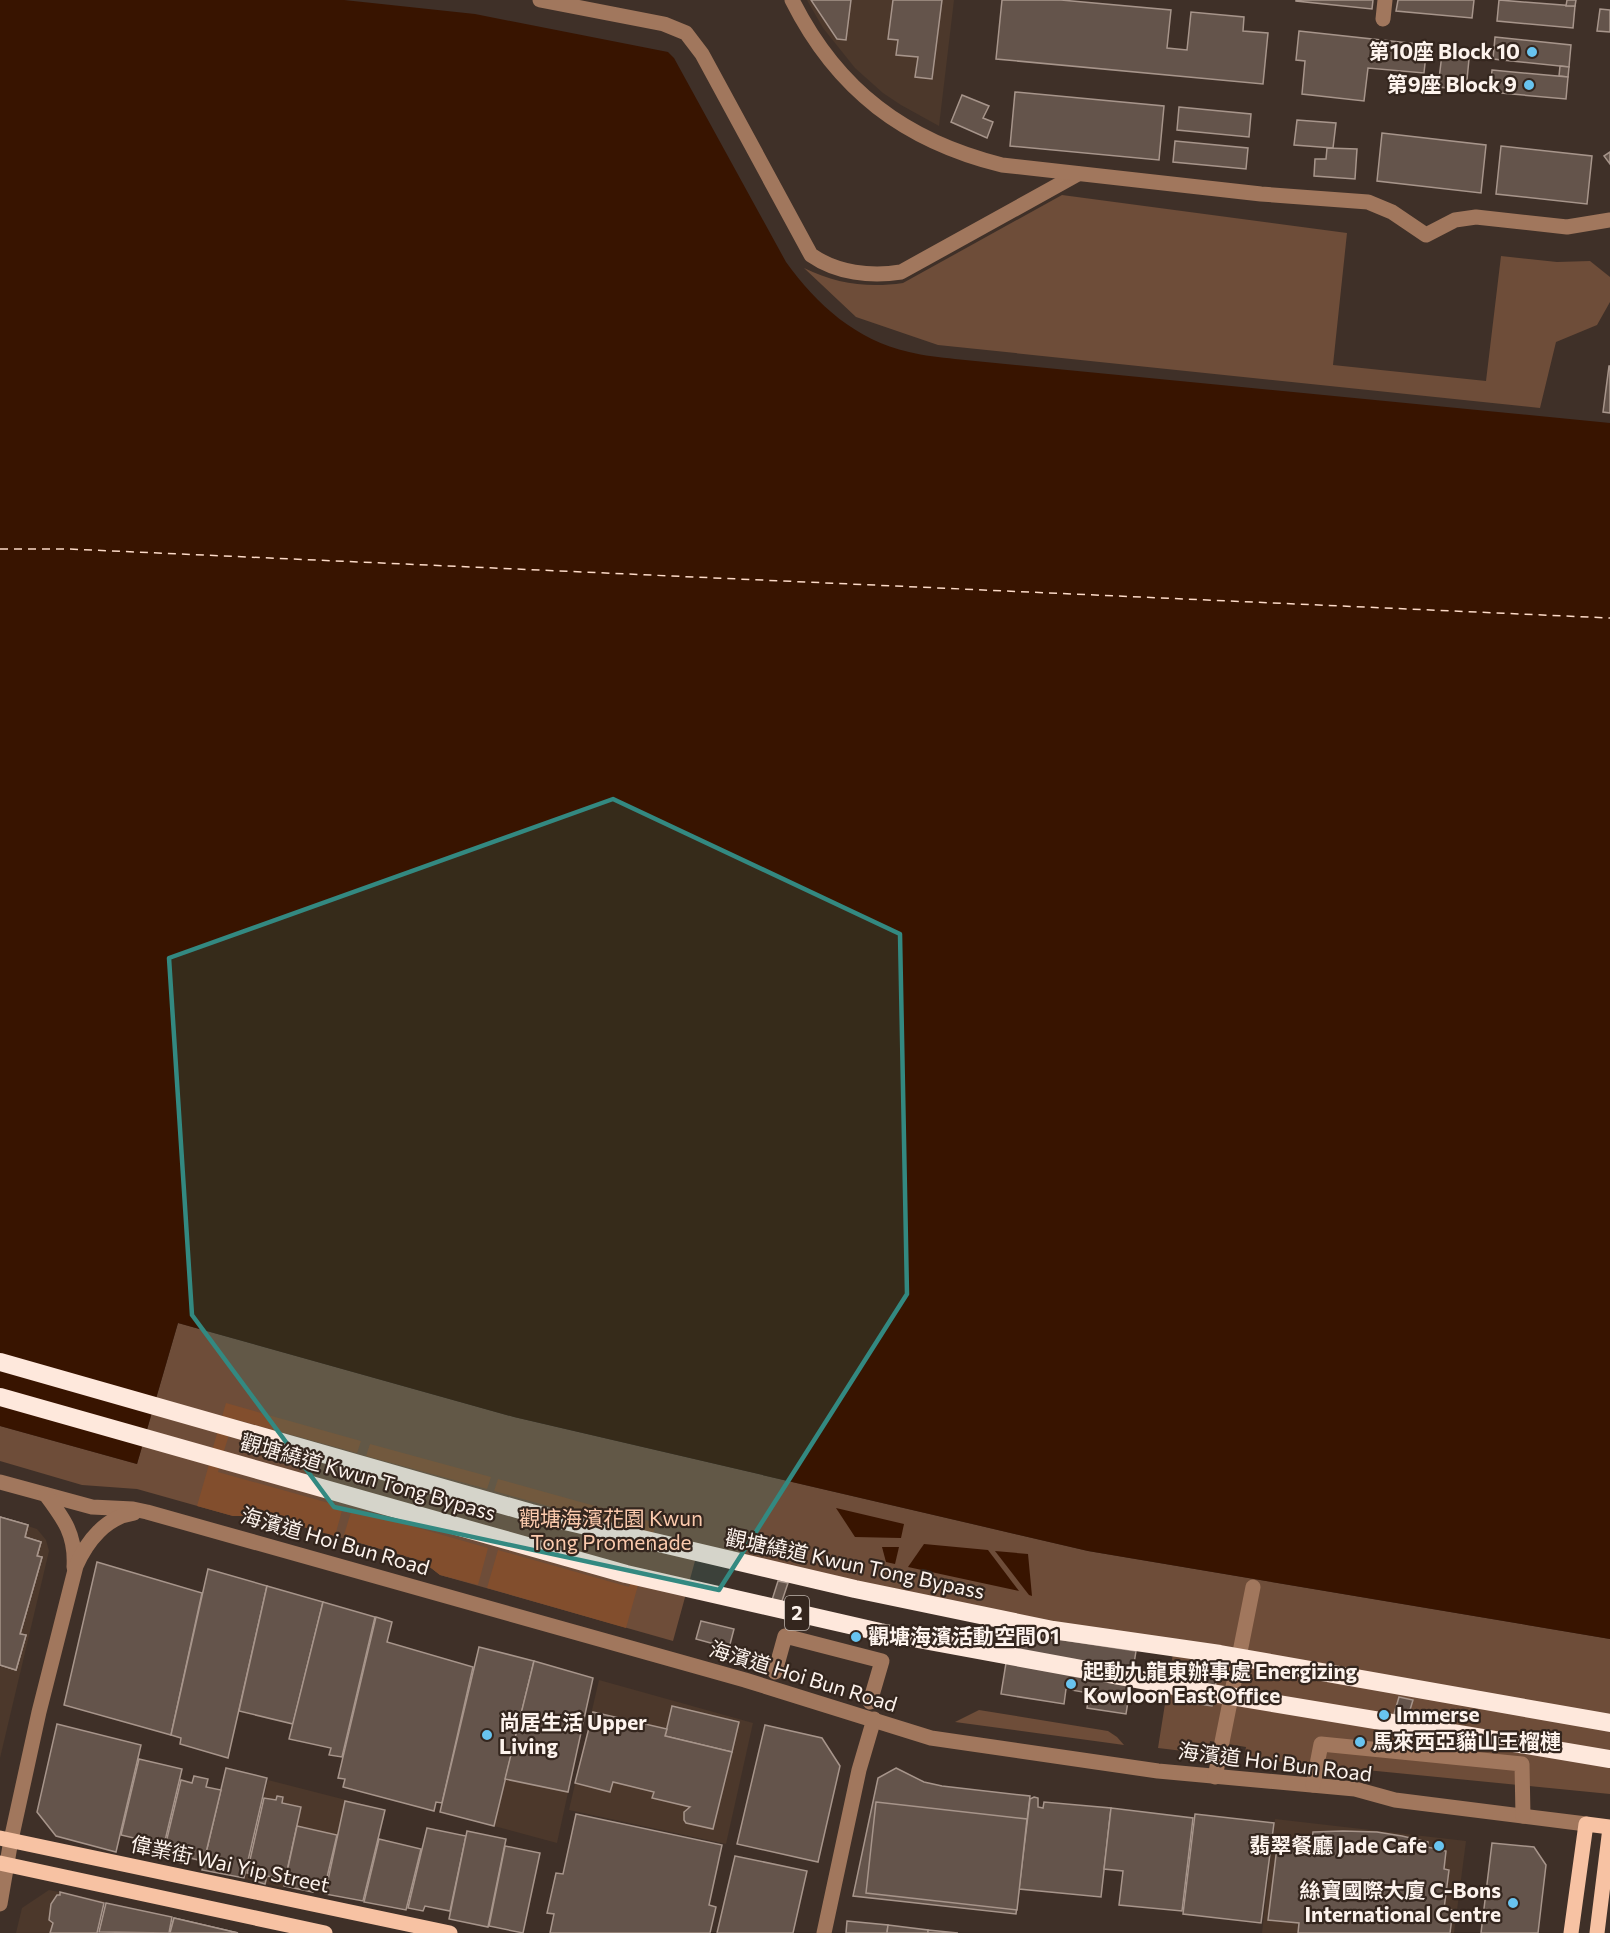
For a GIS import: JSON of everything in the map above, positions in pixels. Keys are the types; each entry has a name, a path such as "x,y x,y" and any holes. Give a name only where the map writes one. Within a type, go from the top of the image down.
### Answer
{"highway":[{"name":"觀塘繞道 Kwun Tong Bypass","path":"0,1362 531,1513 855,1589 1053,1630 1220,1654 1610,1724"},
{"name":"觀塘繞道 Kwun Tong Bypass","path":"0,1397 626,1574 868,1629 1212,1694 1610,1759"}],"main road":[{"name":"海濱道 Hoi Bun Road","path":"1586,1824 1610,1827"},
{"path":"1571,1933 1586,1824"},
{"path":"1597,1933 1610,1827"},
{"name":"偉業街 Wai Yip Street","path":"5,1839 450,1933"},
{"path":"4,1863 325,1933"}],"street":[{"path":"540,0 664,24 686,33 702,54 811,255 837,268 873,274 901,272 1078,174"},
{"path":"792,0 818,44 856,89 900,124 924,138 976,159 1002,165 1078,174 1261,194 1368,202 1392,212 1426,235 1455,220 1476,218 1567,227 1610,220"},
{"path":"1383,19 1385,0"},
{"name":"海濱道 Hoi Bun Road","path":"0,1482 92,1507 147,1512 734,1676 874,1719 899,1729 942,1740 1215,1777 1355,1790 1395,1800 1586,1824"},
{"path":"46,1495 64,1519 71,1534 75,1555 73,1576"},
{"path":"0,1904 5,1839 73,1576 81,1554 104,1527 124,1515 147,1512"},
{"path":"1215,1777 1253,1587"},
{"path":"775,1672 784,1636 882,1661 870,1702"},
{"path":"824,1933 859,1770 874,1719"},
{"path":"1313,1785 1321,1744 1522,1764 1523,1816"}],"highlighted area":[{"path":"613,799 900,934 907,1294 719,1590 334,1507 192,1315 169,958"}],"shaded area":[{"path":"0,0 344,0 475,14 668,52 674,58 786,262 811,293 839,319 872,339 909,352 955,359 1610,423 1610,1639 1088,1551 514,1417 178,1323 137,1464 0,1426"},
{"path":"807,0 954,0 939,126 883,93 855,68 823,28"},
{"path":"226,1403 361,1441 357,1453 234,1419 222,1457 211,1454"},
{"path":"370,1444 491,1477 487,1489 366,1456"},
{"path":"210,1461 220,1465 218,1472 343,1507 335,1536 265,1516 233,1516 197,1506"},
{"path":"498,1479 656,1523 649,1549 645,1533 494,1491"},
{"path":"836,1508 904,1524 901,1538 855,1537"},
{"path":"352,1509 488,1548 478,1585 440,1575 422,1561 343,1538"},
{"path":"0,1517 37,1529 46,1540 49,1551 0,1758"},
{"path":"924,1544 988,1550 1019,1591 908,1567"},
{"path":"882,1547 899,1547 895,1564 886,1562"},
{"path":"498,1550 629,1587 635,1569 642,1571 626,1628 487,1588"},
{"path":"995,1551 1028,1554 1032,1596 1029,1595"},
{"path":"534,1661 593,1678 557,1843 494,1826"},
{"path":"599,1680 753,1723 726,1844 569,1810"},
{"path":"268,1780 385,1810 363,1901 325,1894 334,1848 323,1894 245,1879"},
{"path":"1275,1819 1466,1841 1454,1933 1262,1933"},
{"path":"49,1890 104,1901 97,1933 16,1933 22,1908"}],"green space":[{"path":"1062,195 1347,233 1333,365 1486,381 1501,256 1557,262 1590,261 1610,277 1610,302 1597,325 1556,342 1540,408 938,345 856,317 804,268 828,278 865,285 903,283"},
{"name":"觀塘海濱花園 Kwun Tong Promenade","path":"178,1323 514,1417 1088,1551 1610,1639 1610,1794 1244,1758 1246,1747 1210,1741 1208,1754 1158,1748 1174,1647 698,1550 673,1641 440,1575 422,1561 265,1516 233,1516 137,1489 82,1485 0,1461 0,1426 137,1464"},
{"path":"979,1710 1108,1731 1124,1745 955,1722"}],"building":[{"path":"811,0 851,0 846,40 837,39"},
{"path":"893,0 942,0 932,79 915,77 918,57 896,55 898,40 888,39"},
{"path":"1002,0 1061,0 1171,10 1167,48 1187,50 1191,12 1244,17 1243,31 1268,33 1263,84 996,59"},
{"path":"1296,0 1373,0 1372,9"},
{"path":"1398,0 1474,0 1472,18 1396,11"},
{"path":"1499,0 1575,6 1573,28 1497,21"},
{"path":"1567,0 1576,0 1575,6 1566,6"},
{"path":"1600,9 1610,10 1610,32 1597,31"},
{"path":"1299,31 1427,45 1424,73 1368,68 1364,101 1302,94 1305,61 1296,60"},
{"name":"第10座 Block 10","path":"1495,37 1571,45 1569,67 1493,59"},
{"path":"1443,46 1470,49 1466,90 1438,87"},
{"path":"1560,66 1569,67 1568,77 1559,76"},
{"name":"第9座 Block 9","path":"1492,70 1568,77 1566,99 1490,92"},
{"path":"1015,92 1164,106 1159,160 1010,146"},
{"path":"962,95 989,106 983,118 993,122 987,138 951,122"},
{"path":"1179,107 1251,114 1249,137 1177,130"},
{"path":"1297,120 1336,123 1333,148 1294,145"},
{"path":"1382,133 1486,145 1481,193 1377,181"},
{"path":"1175,141 1248,148 1246,169 1173,162"},
{"path":"1501,146 1592,156 1587,204 1496,194"},
{"path":"1327,148 1357,149 1355,179 1314,176 1315,159 1326,159"},
{"path":"1610,152 1610,164 1604,156"},
{"path":"1610,366 1610,413 1603,412"},
{"path":"0,1517 28,1525 25,1537 41,1542 37,1556 42,1557 20,1634 26,1635 16,1670 0,1665"},
{"path":"0,1517 28,1525 25,1537 41,1542 37,1556 42,1557 20,1634 26,1635 16,1670 0,1665"},
{"path":"97,1562 202,1593 171,1735 64,1705"},
{"path":"208,1569 267,1586 228,1758 180,1744 181,1738 171,1735"},
{"path":"778,1581 788,1583 782,1601 772,1600"},
{"path":"267,1586 323,1602 293,1724 239,1711"},
{"path":"323,1602 375,1617 342,1757 329,1755 331,1748 289,1739"},
{"path":"376,1617 392,1622 387,1642 473,1667 442,1803 436,1802 434,1811 343,1787 345,1779 338,1778"},
{"path":"701,1621 734,1629 729,1648 696,1639"},
{"path":"1011,1632 1136,1651 1126,1714 1087,1708 1089,1693 1066,1689 1064,1704 1001,1694"},
{"path":"1196,1643 1222,1647 1212,1706 1186,1702"},
{"name":"尚居生活 Upper Living","path":"479,1647 534,1661 494,1826 440,1812"},
{"path":"534,1661 593,1678 568,1792 505,1779"},
{"path":"1399,1697 1413,1700 1406,1723 1392,1721"},
{"path":"672,1706 739,1722 732,1752 665,1736"},
{"path":"593,1712 667,1729 665,1736 732,1752 713,1829 686,1823 684,1812 690,1807 652,1798 654,1792 613,1782 610,1792 575,1783"},
{"path":"57,1724 141,1745 116,1852 56,1836 37,1812"},
{"path":"765,1725 822,1738 840,1766 818,1862 737,1844"},
{"path":"139,1759 182,1769 164,1845 121,1835"},
{"path":"226,1768 267,1778 244,1878 202,1870"},
{"path":"896,1768 924,1782 942,1786 1030,1796 1016,1914 853,1896 878,1778"},
{"path":"194,1776 208,1779 206,1787 221,1790 204,1861 189,1858 188,1865 174,1861 176,1854 164,1851 181,1780 192,1783"},
{"path":"277,1796 283,1797 282,1803 301,1807 285,1880 267,1876 265,1884 258,1882 259,1876 247,1873 264,1798 276,1800"},
{"path":"1038,1798 1038,1807 1043,1808 1044,1802 1111,1808 1101,1897 1019,1889 1030,1799"},
{"path":"345,1801 385,1810 363,1901 325,1894"},
{"path":"876,1802 1027,1819 1017,1910 866,1893"},
{"path":"1111,1808 1193,1818 1182,1911 1119,1905 1123,1871 1104,1869"},
{"path":"576,1814 722,1845 709,1905 716,1907 710,1933 550,1933 554,1914 547,1913 556,1873 563,1874"},
{"path":"1195,1814 1274,1823 1261,1923 1183,1914"},
{"path":"297,1826 337,1835 324,1890 317,1888 319,1879 316,1878 313,1892 284,1886"},
{"path":"427,1828 466,1836 450,1911 425,1906 423,1911 408,1908"},
{"path":"467,1831 506,1839 488,1927 449,1919"},
{"path":"1313,1832 1377,1832 1402,1836 1428,1842 1427,1847 1446,1851 1444,1869 1449,1870 1444,1909 1453,1910 1450,1933 1298,1933 1299,1923 1268,1920 1277,1847 1311,1851"},
{"path":"379,1839 421,1849 406,1910 364,1902"},
{"name":"絲寶國際大廈 C-Bons International Centre","path":"1492,1843 1534,1847 1546,1865 1538,1933 1481,1933"},
{"path":"505,1846 540,1853 523,1933 489,1926"},
{"path":"735,1856 807,1871 793,1933 717,1933"},
{"path":"60,1892 104,1903 97,1933 50,1933 53,1923 49,1920 51,1904"},
{"path":"106,1903 172,1917 169,1933 99,1932"},
{"path":"174,1918 238,1933 170,1933"},
{"path":"174,1918 238,1933 170,1933"},
{"path":"847,1921 888,1925 887,1933 846,1933"},
{"path":"888,1925 928,1930 928,1933 887,1933"},
{"path":"928,1930 958,1933 928,1933"}],"ferry route":[{"path":"0,549 68,549 1610,618"}],"place":[{"name":"第10座 Block 10","path":"1532,52"},
{"name":"第9座 Block 9","path":"1529,85"},
{"name":"觀塘海濱活動空間01","path":"856,1637"},
{"name":"起動九龍東辦事處 Energizing Kowloon East Office","path":"1071,1684"},
{"name":"Immerse","path":"1384,1715"},
{"name":"尚居生活 Upper Living","path":"487,1735"},
{"name":"馬來西亞貓山王榴槤","path":"1360,1742"},
{"name":"翡翠餐廳 Jade Cafe","path":"1439,1846"},
{"name":"絲寶國際大廈 C-Bons International Centre","path":"1513,1903"}]}
